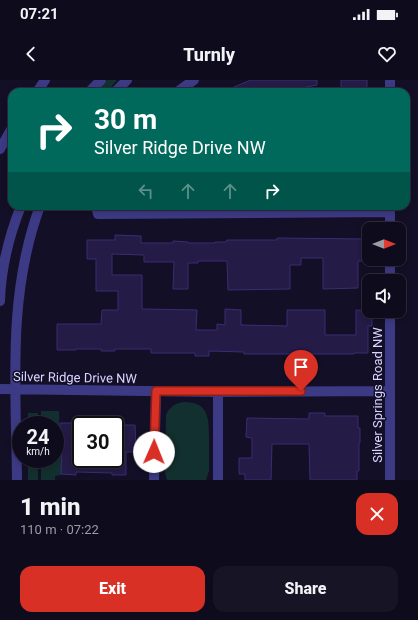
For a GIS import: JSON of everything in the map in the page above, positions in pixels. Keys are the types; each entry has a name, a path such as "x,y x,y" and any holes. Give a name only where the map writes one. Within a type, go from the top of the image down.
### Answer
{"street":[{"path":"93,88 101,80"},
{"path":"119,88 127,80"},
{"path":"183,88 194,80"},
{"path":"0,149 8,135"},
{"path":"0,301 5,260 15,220 19,210"},
{"path":"16,480 16,323 20,283 32,227 38,210"},
{"path":"97,210 98,214 332,210"},
{"path":"390,210 390,222"},
{"name":"Silver Springs Road NW","path":"390,318 390,480"},
{"name":"Silver Ridge Drive NW","path":"0,389 218,392 390,391"},
{"path":"154,480 156,391"},
{"path":"218,392 218,480"}],"green space":[{"path":"107,80 117,80 110,88 99,88"},
{"path":"184,402 198,405 206,412 209,430 209,471 206,480 167,480 165,473 166,415 173,406"},
{"path":"41,411 59,411 59,416 41,416"},
{"path":"28,413 38,413 38,416 28,416"},
{"path":"28,468 38,468 38,480 28,480"},
{"path":"41,468 61,468 61,475 55,476 55,480 41,480"}],"building":[{"path":"251,80 317,80 317,85 302,88 232,88"},
{"path":"341,80 367,80 367,88 341,88"},
{"path":"115,235 141,236 141,243 173,243 173,241 188,243 215,243 226,242 227,240 277,240 277,238 362,239 362,261 358,261 358,288 323,289 323,258 301,258 301,265 290,265 290,289 228,290 227,261 198,261 198,263 188,263 188,289 173,289 174,262 144,262 144,255 112,254 112,275 142,275 142,309 197,310 196,330 217,330 217,324 225,325 225,309 241,310 241,325 287,326 287,310 325,310 325,335 356,335 356,310 362,310 362,318 372,318 372,326 368,326 368,353 244,354 244,352 209,351 209,356 195,356 195,353 151,353 151,349 115,349 115,351 101,351 101,349 57,350 57,324 101,324 102,310 118,310 118,291 96,291 96,259 87,259 87,240 115,240"},
{"path":"309,413 325,413 325,416 358,416 360,443 359,471 357,471 357,480 310,480 309,444 272,444 271,480 245,480 245,474 239,474 239,458 252,458 252,438 246,437 247,418 309,419"},
{"path":"64,423 72,423 72,468 124,468 124,425 135,425 136,452 126,452 126,475 76,472 76,475 61,474 61,468 64,468"}],"route":[{"path":"154,452 156,391 301,391"}]}
